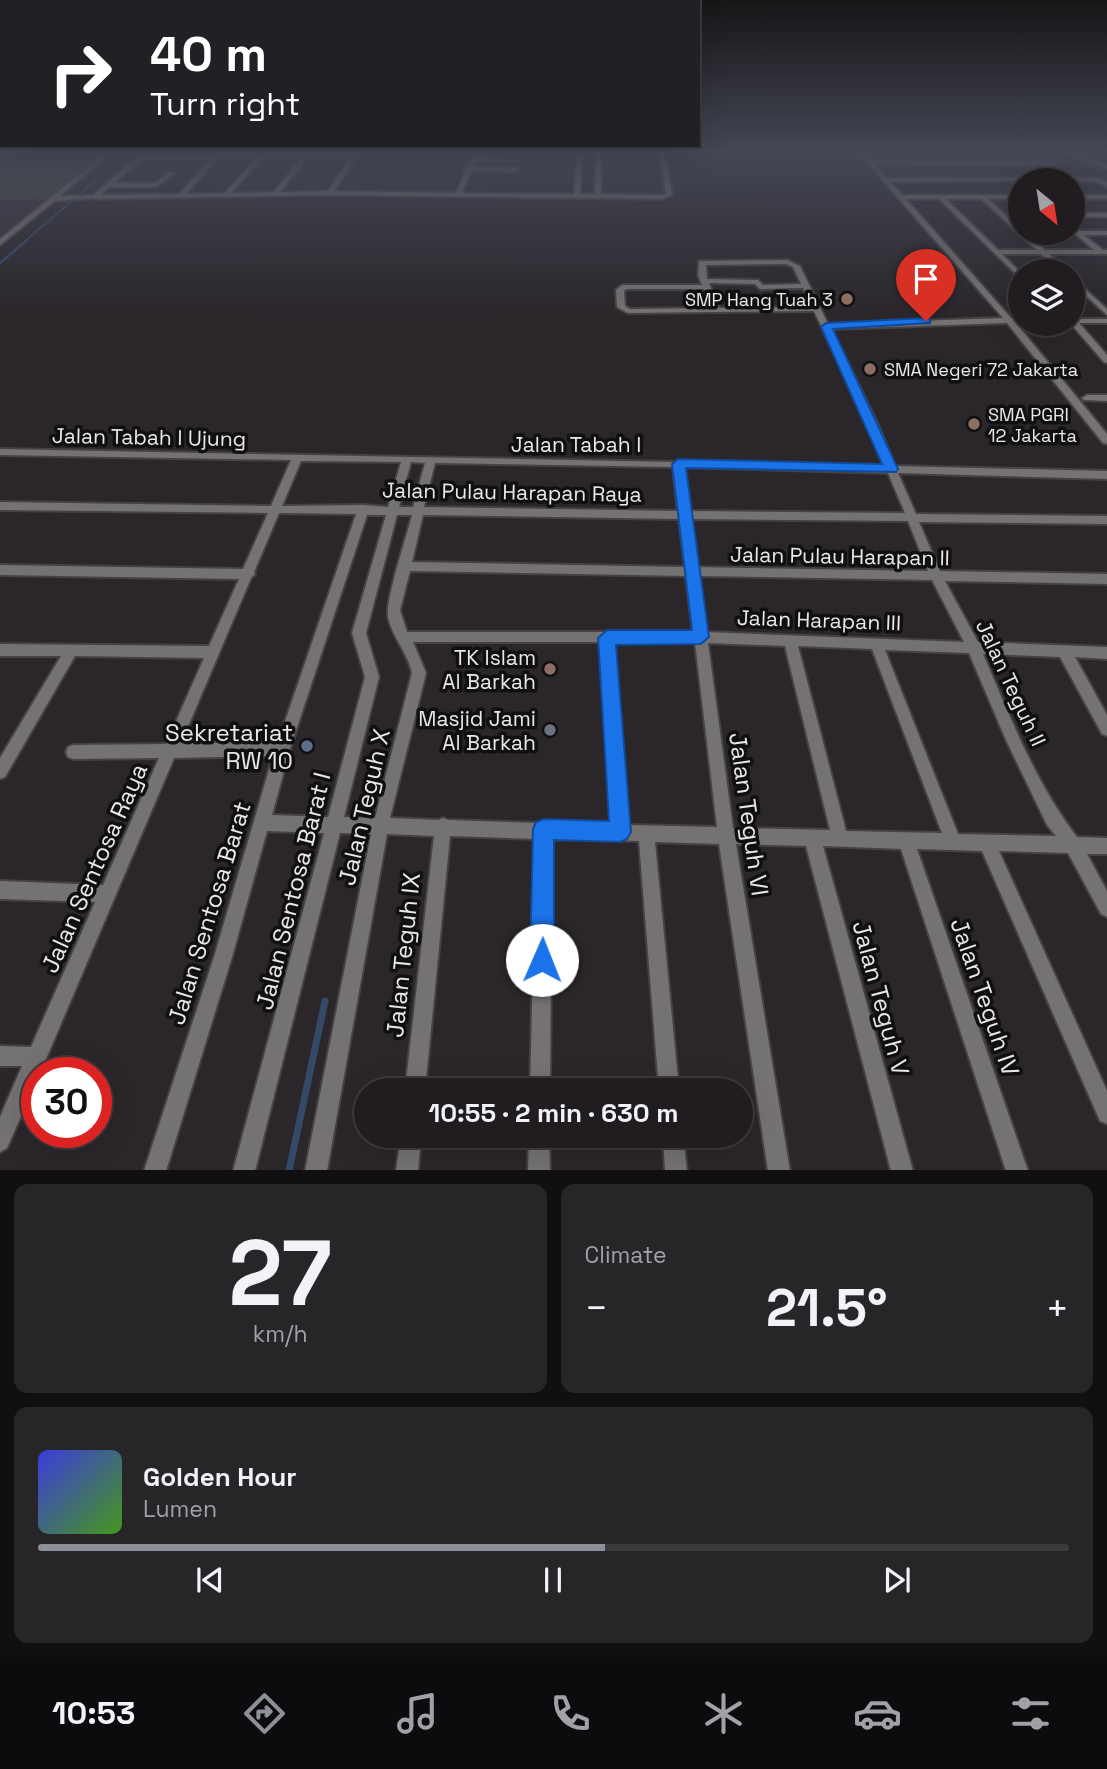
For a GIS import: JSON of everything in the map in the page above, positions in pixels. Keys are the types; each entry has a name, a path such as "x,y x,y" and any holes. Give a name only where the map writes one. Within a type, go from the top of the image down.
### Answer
{"street":[{"path":"0,243 42,207"},
{"path":"909,207 1008,319"},
{"path":"950,207 1008,263"},
{"path":"993,207 1008,220"},
{"path":"1085,215 1107,215"},
{"path":"1085,232 1107,233"},
{"path":"1085,239 1105,254"},
{"path":"1036,245 1051,259"},
{"path":"997,252 1105,254"},
{"name":"Jalan Teguh II","path":"705,284 702,263 793,264 826,327 937,578 972,646 1011,735 1053,819 1073,845 1107,908"},
{"path":"806,286 760,287 758,282 625,287 620,290 621,307 628,311 817,309"},
{"path":"705,284 716,309"},
{"path":"1085,291 1107,313"},
{"path":"826,327 1008,320"},
{"path":"1085,321 1107,321"},
{"path":"1085,335 1107,360"},
{"path":"1022,336 1107,441"},
{"path":"1087,398 1107,398"},
{"name":"Jalan Tabah I Ujung","path":"0,452 297,459"},
{"name":"Jalan Tabah I","path":"297,459 678,464 1107,475"},
{"name":"Jalan Sentosa Raya","path":"36,1057 297,459"},
{"name":"Jalan Sentosa Barat I","path":"244,1170 372,677 359,634 407,461"},
{"name":"Jalan Teguh X","path":"316,1170 378,824 419,673 418,663 394,620 394,610 430,462"},
{"name":"Jalan Teguh VI","path":"678,464 726,835 779,1170"},
{"name":"Jalan Pulau Harapan Raya","path":"0,506 1107,520"},
{"name":"Jalan Sentosa Barat","path":"155,1170 283,749 363,509"},
{"name":"Jalan Pulau Harapan II","path":"405,566 937,578 1107,579"},
{"path":"0,570 249,574"},
{"name":"Jalan Harapan III","path":"404,637 701,637 1107,653"},
{"path":"607,638 620,832"},
{"path":"790,640 840,838"},
{"path":"876,643 953,841"},
{"path":"0,650 71,653 214,652"},
{"path":"1064,651 1107,729"},
{"path":"0,772 71,653"},
{"path":"73,752 283,749"},
{"path":"262,823 378,824 1107,846"},
{"name":"Jalan Teguh IX","path":"416,1078 443,826"},
{"path":"540,1078 544,829"},
{"path":"646,832 668,1078"},
{"name":"Jalan Teguh V","path":"812,837 902,1170"},
{"name":"Jalan Teguh IV","path":"906,840 1017,1170"},
{"path":"986,842 1107,1114"},
{"path":"0,890 107,894"},
{"path":"0,1056 36,1057"},
{"name":"Jalan Sentosa Raya","path":"0,1141 21,1092"},
{"path":"407,1170 410,1148"},
{"path":"539,1148 539,1170"},
{"path":"674,1148 676,1170"}],"shaded area":[{"path":"0,207 42,207 0,241"}],"waterway":[{"path":"25,241 65,207"},
{"path":"0,263 27,240"},
{"path":"289,1170 325,1001"}],"place":[{"name":"SMP Hang Tuah 3","path":"847,299"},
{"name":"SMA Negeri 72 Jakarta","path":"870,369"},
{"name":"SMA PGRI 12 Jakarta","path":"974,424"},
{"name":"TK Islam Al Barkah","path":"550,669"},
{"name":"Masjid Jami Al Barkah","path":"550,730"},
{"name":"Sekretariat RW 10","path":"307,746"}],"route":[{"path":"542,960 544,829 620,832 607,638 701,637 678,464 891,469 852,378 826,327 862,327 926,321"}]}
